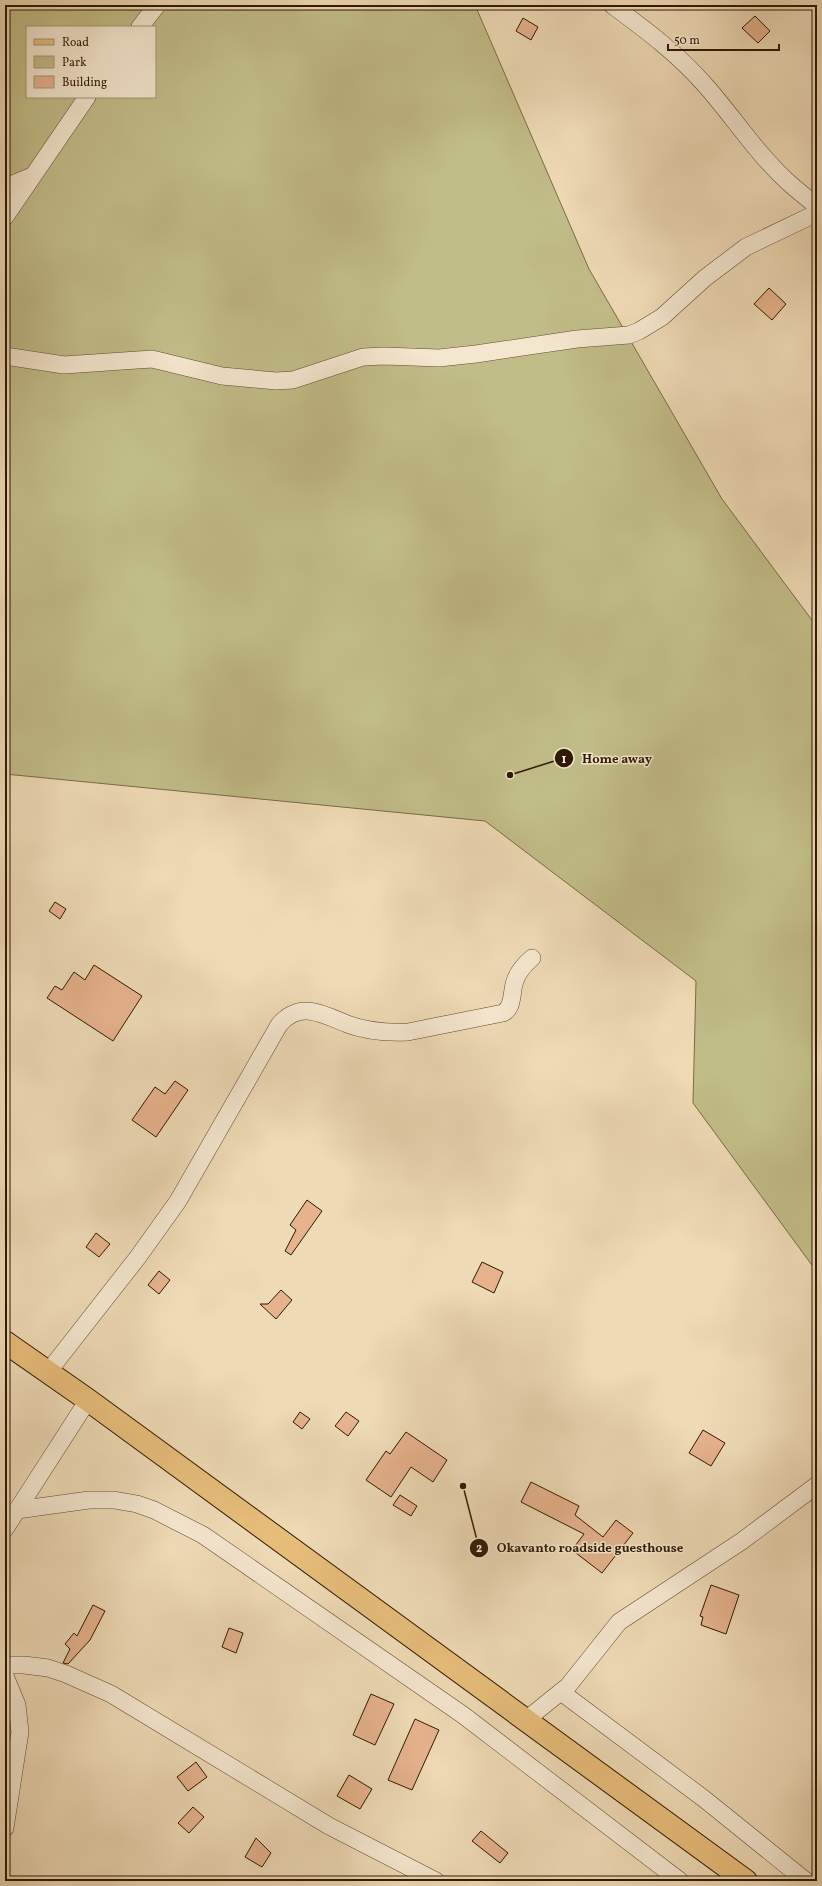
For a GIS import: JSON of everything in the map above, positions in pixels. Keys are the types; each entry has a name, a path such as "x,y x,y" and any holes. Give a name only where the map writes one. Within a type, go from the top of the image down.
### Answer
{"main road":[{"path":"5,1342 88,1400 527,1719 746,1881"}],"street":[{"path":"141,26 157,5"},
{"path":"612,5 662,42 682,61 706,86 774,168 789,183 817,206"},
{"path":"5,217 86,98"},
{"path":"5,187 32,176"},
{"path":"5,356 64,365 152,359 222,376 293,380 363,358 384,356 439,358 577,339 630,335 662,317 705,278 746,247 817,213"},
{"path":"48,1372 138,1257 178,1201 244,1084 284,1018 299,1012 308,1011 349,1024 376,1031 392,1033 408,1032 503,1013 506,1012 510,1005 514,983 517,976 532,958"},
{"path":"5,1530 88,1400"},
{"path":"527,1719 561,1692 619,1622 742,1540 817,1485"},
{"path":"17,1510 89,1500 114,1500 137,1504 154,1510 203,1535 463,1715 680,1881"},
{"path":"5,1665 24,1665 48,1668 66,1674 111,1694 323,1822 436,1881"},
{"path":"5,1676 17,1705 20,1718 20,1732 5,1828"},
{"path":"561,1692 703,1798 806,1881"}],"green space":[{"path":"5,5 475,5 589,269 722,499 817,627 817,1272 693,1103 696,981 485,821 5,774"}],"building":[{"path":"755,16 770,31 758,43 742,28"},
{"path":"523,18 538,27 531,40 516,31"},
{"path":"769,288 786,304 772,320 754,304"},
{"path":"55,902 66,909 60,919 49,911"},
{"path":"94,965 142,996 113,1041 47,998 55,986 62,990 74,972 85,980"},
{"path":"175,1081 188,1090 156,1137 132,1120 155,1087 165,1094"},
{"path":"307,1200 322,1211 291,1255 285,1251 296,1230 290,1225"},
{"path":"96,1233 110,1244 99,1257 86,1247"},
{"path":"482,1262 503,1272 494,1293 472,1282"},
{"path":"159,1271 170,1280 159,1294 148,1285"},
{"path":"281,1290 292,1300 276,1319 260,1304 268,1304"},
{"path":"300,1412 310,1419 302,1429 293,1422"},
{"path":"346,1412 359,1421 348,1436 335,1426"},
{"path":"703,1430 725,1443 711,1466 689,1453"},
{"path":"406,1432 447,1460 433,1482 411,1467 391,1497 366,1480 386,1451 390,1454"},
{"path":"531,1482 579,1506 575,1515 603,1537 616,1520 633,1533 602,1573 572,1550 584,1534 521,1502"},
{"path":"400,1495 417,1506 411,1516 393,1505"},
{"path":"711,1585 739,1595 726,1634 701,1625 703,1617 700,1616"},
{"path":"93,1605 105,1611 90,1640 68,1664 63,1663 70,1649 65,1644 74,1633 77,1636"},
{"path":"229,1628 243,1633 236,1653 222,1647"},
{"path":"371,1694 394,1704 375,1745 353,1735"},
{"path":"415,1719 439,1730 412,1790 388,1780"},
{"path":"196,1762 207,1777 188,1791 177,1777"},
{"path":"349,1775 372,1789 360,1809 337,1796"},
{"path":"193,1807 204,1817 189,1833 178,1823"},
{"path":"481,1831 508,1853 500,1863 472,1841"},
{"path":"256,1838 271,1853 262,1867 245,1857"}],"place":[{"name":"Home away","path":"510,775"},
{"name":"Okavanto roadside guesthouse","path":"463,1486"}]}
